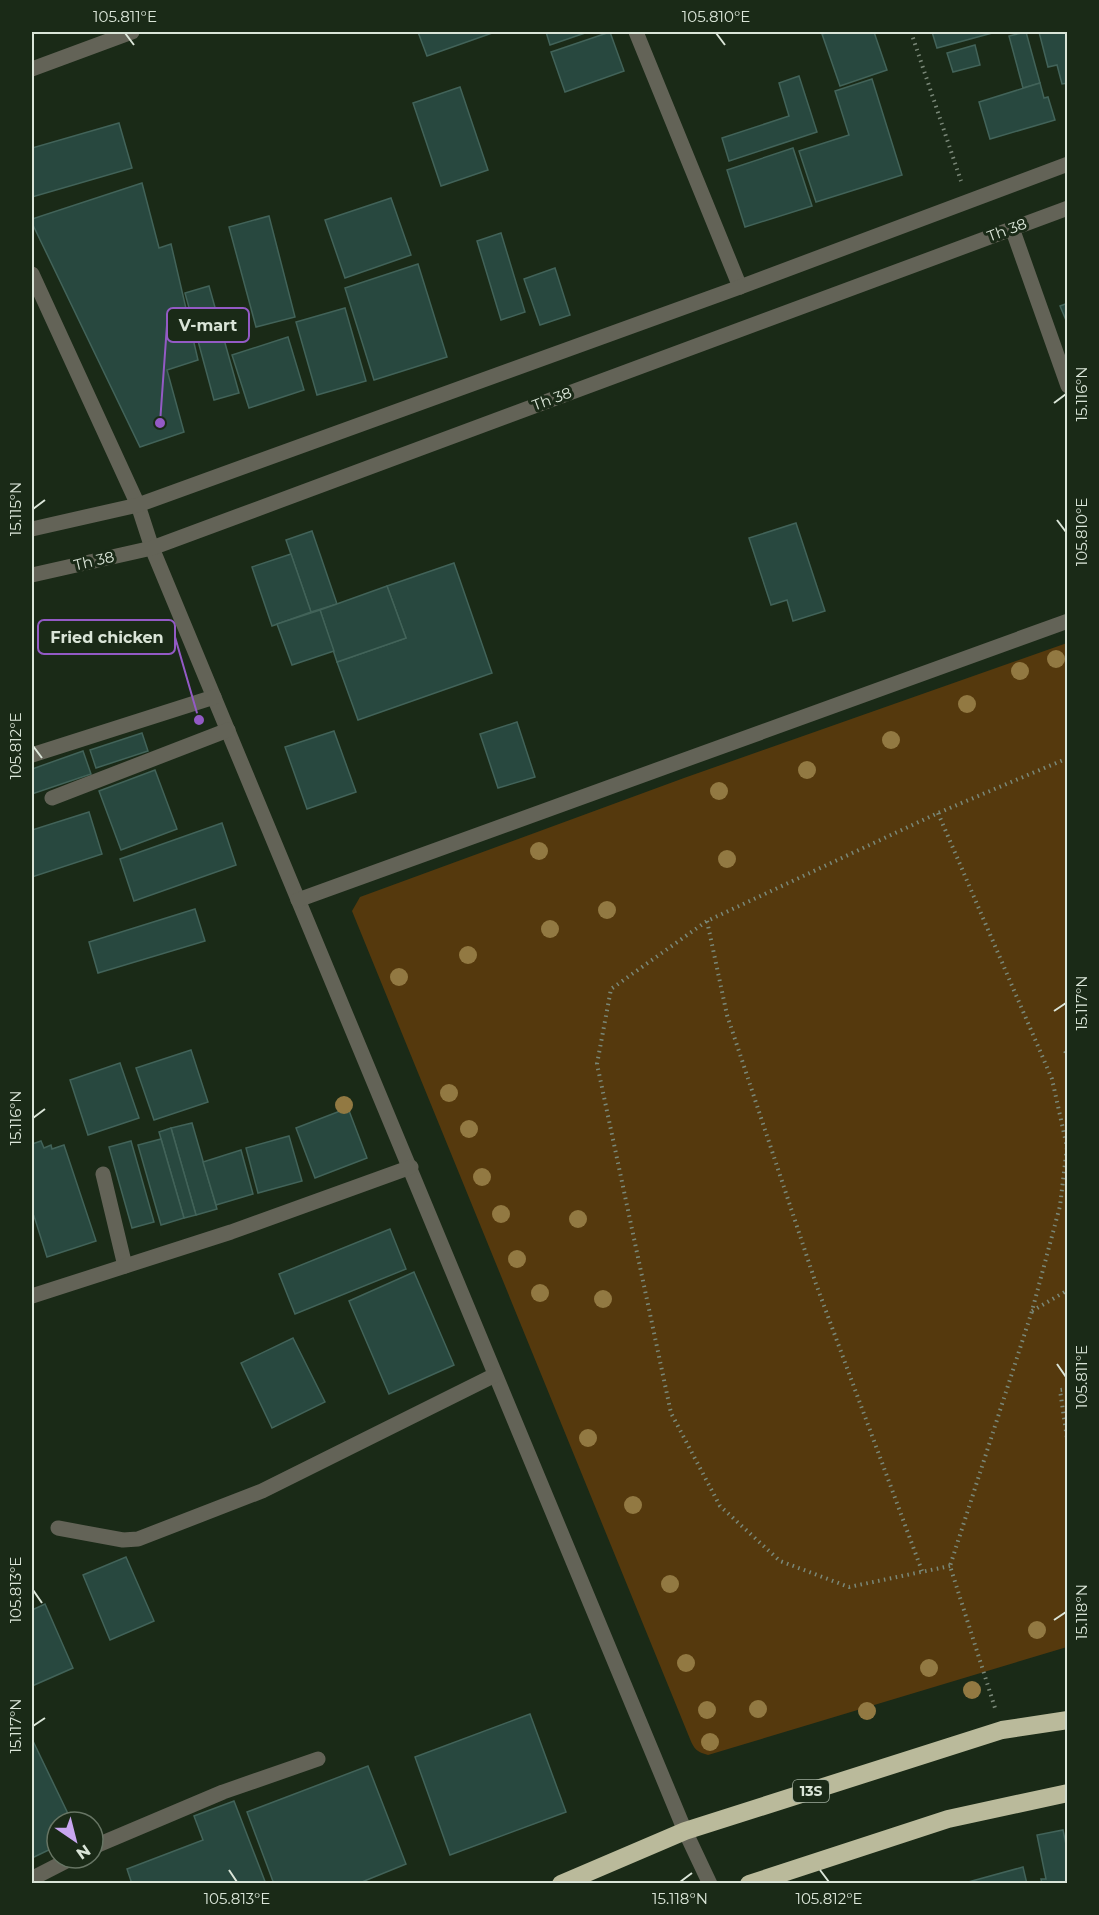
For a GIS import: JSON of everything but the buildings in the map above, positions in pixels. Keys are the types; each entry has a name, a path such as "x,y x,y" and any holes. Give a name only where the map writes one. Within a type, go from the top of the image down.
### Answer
{"highway":[{"name":"13S","path":"561,1884 685,1831 1002,1730 1068,1720"},
{"path":"749,1884 948,1819 1068,1793"}],"street":[{"path":"32,69 132,32"},
{"path":"636,32 740,287"},
{"path":"32,529 138,505 740,287 1068,164"},
{"name":"Th 38","path":"32,575 152,548 1068,208"},
{"path":"1012,228 1068,386"},
{"path":"32,274 138,505 152,548 411,1167 495,1375 685,1831 710,1884"},
{"path":"298,900 1068,621"},
{"path":"32,755 214,697"},
{"path":"52,798 228,730"},
{"path":"32,1296 231,1232 411,1167"},
{"path":"103,1174 125,1266"},
{"path":"58,1528 123,1540 138,1539 262,1491 495,1375"},
{"path":"105,1842 223,1792 318,1760"},
{"path":"32,1881 49,1870"}],"path":[{"path":"911,32 952,159 969,202"},
{"path":"950,1566 849,1587 780,1561 720,1506 671,1413 597,1064 610,989 707,921 938,813 1068,758"},
{"path":"938,813 1052,1079 1067,1146 1060,1206 1032,1311 950,1566 1002,1730"},
{"path":"707,921 727,1015 816,1284 922,1571"},
{"path":"1065,1051 1068,1056"},
{"path":"1032,1311 1068,1290"},
{"path":"1068,1389 1060,1390 1068,1444"}],"shaded area":[{"path":"1067,643 1067,1647 708,1755 704,1754 696,1750 690,1739 352,911 360,897 684,778"}],"place":[{"name":"V-mart","path":"160,423"},
{"name":"Fried chicken","path":"199,720"}]}
